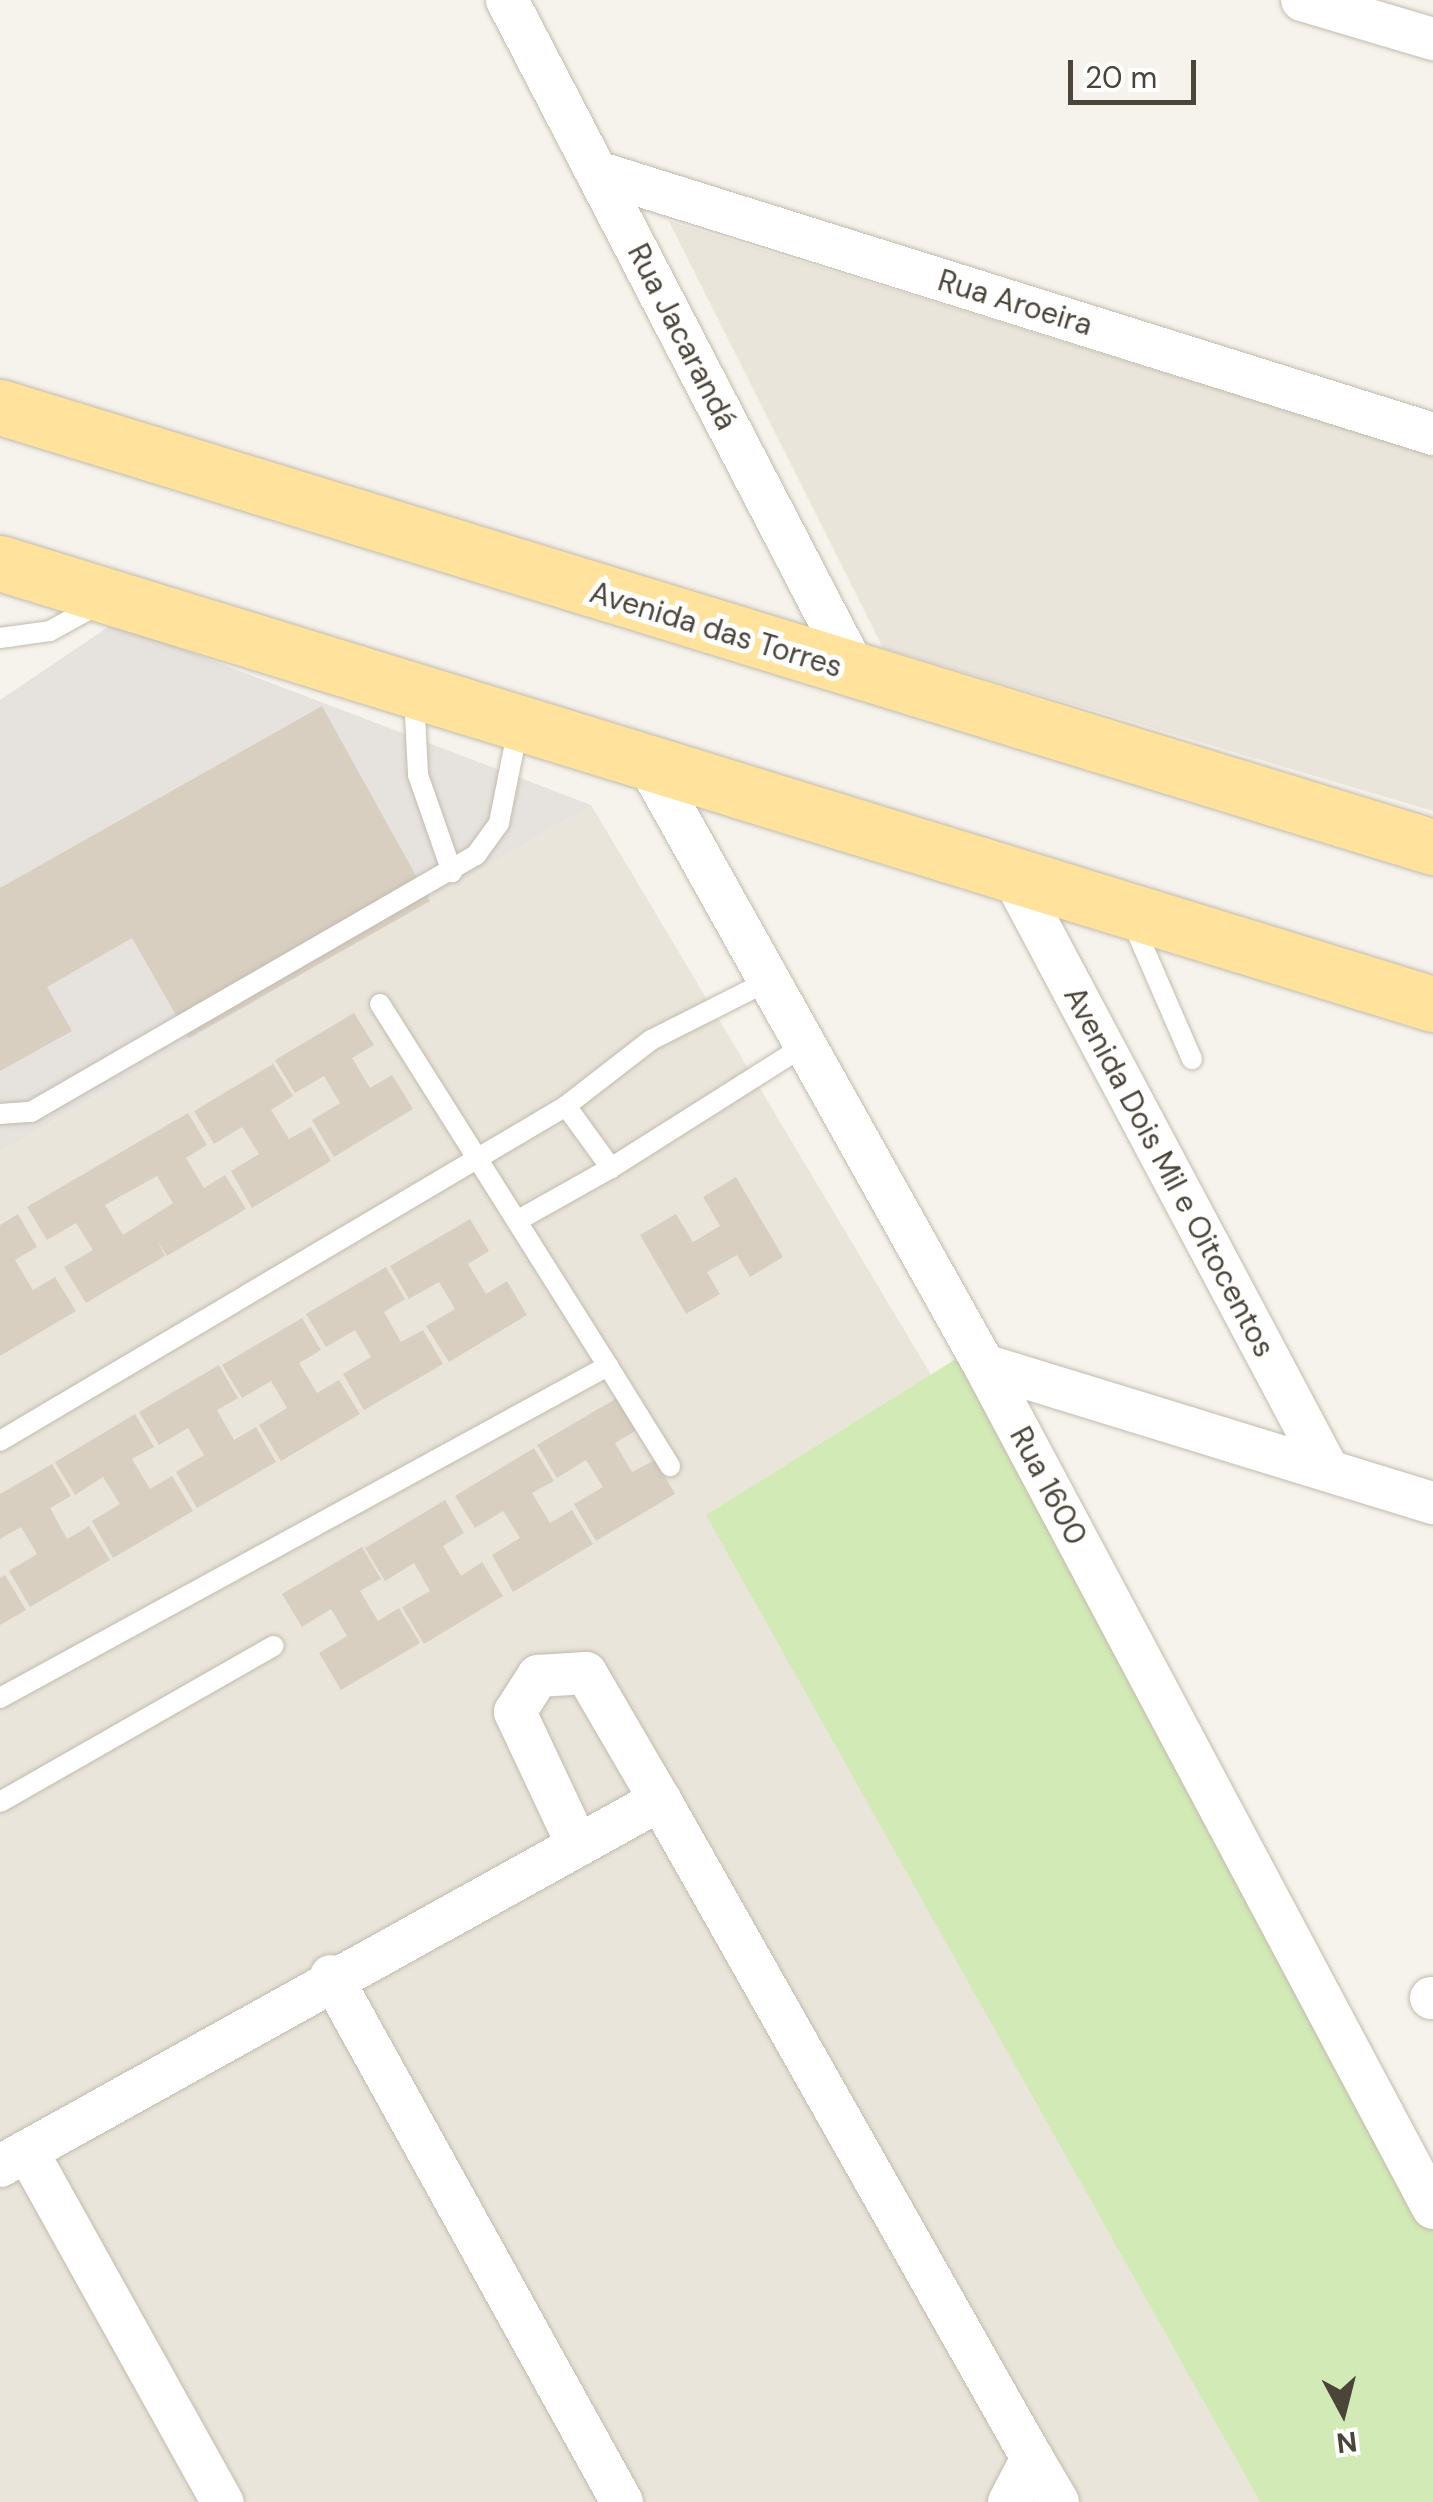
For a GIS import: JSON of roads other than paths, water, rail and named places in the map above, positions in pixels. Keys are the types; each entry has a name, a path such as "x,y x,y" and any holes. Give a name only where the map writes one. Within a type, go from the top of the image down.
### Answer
{"main road":[{"name":"Avenida das Torres","path":"0,406 857,674 1433,847"},
{"path":"0,564 652,771 1011,873 1433,1004"}],"street":[{"name":"Rua Jacarandá","path":"507,0 857,674"},
{"path":"1302,0 1433,39"},
{"name":"Rua Aroeira","path":"597,172 1433,434"},
{"name":"Rua 1600","path":"652,771 766,982 984,1365 1433,2208"},
{"name":"Avenida Dois Mil e Oitocentos","path":"1011,873 1328,1470"},
{"path":"984,1365 1433,1503"},
{"path":"576,1844 515,1712 538,1676 586,1673 1058,2502"},
{"path":"222,2502 14,2159 331,1976 660,1800"},
{"path":"331,1976 622,2502"},
{"path":"1010,2502 1032,2458"}],"lane":[{"path":"0,638 50,631 110,598"},
{"path":"414,695 418,774 452,872"},
{"path":"0,1114 30,1112 452,872 499,824 518,728"},
{"path":"1126,908 1192,1059"},
{"path":"0,1441 566,1106 650,1040 766,982"},
{"path":"380,1004 522,1218 670,1466"},
{"path":"522,1218 611,1168 804,1046"},
{"path":"566,1106 611,1168"},
{"path":"0,1698 608,1366"},
{"path":"0,1802 274,1646"}]}
